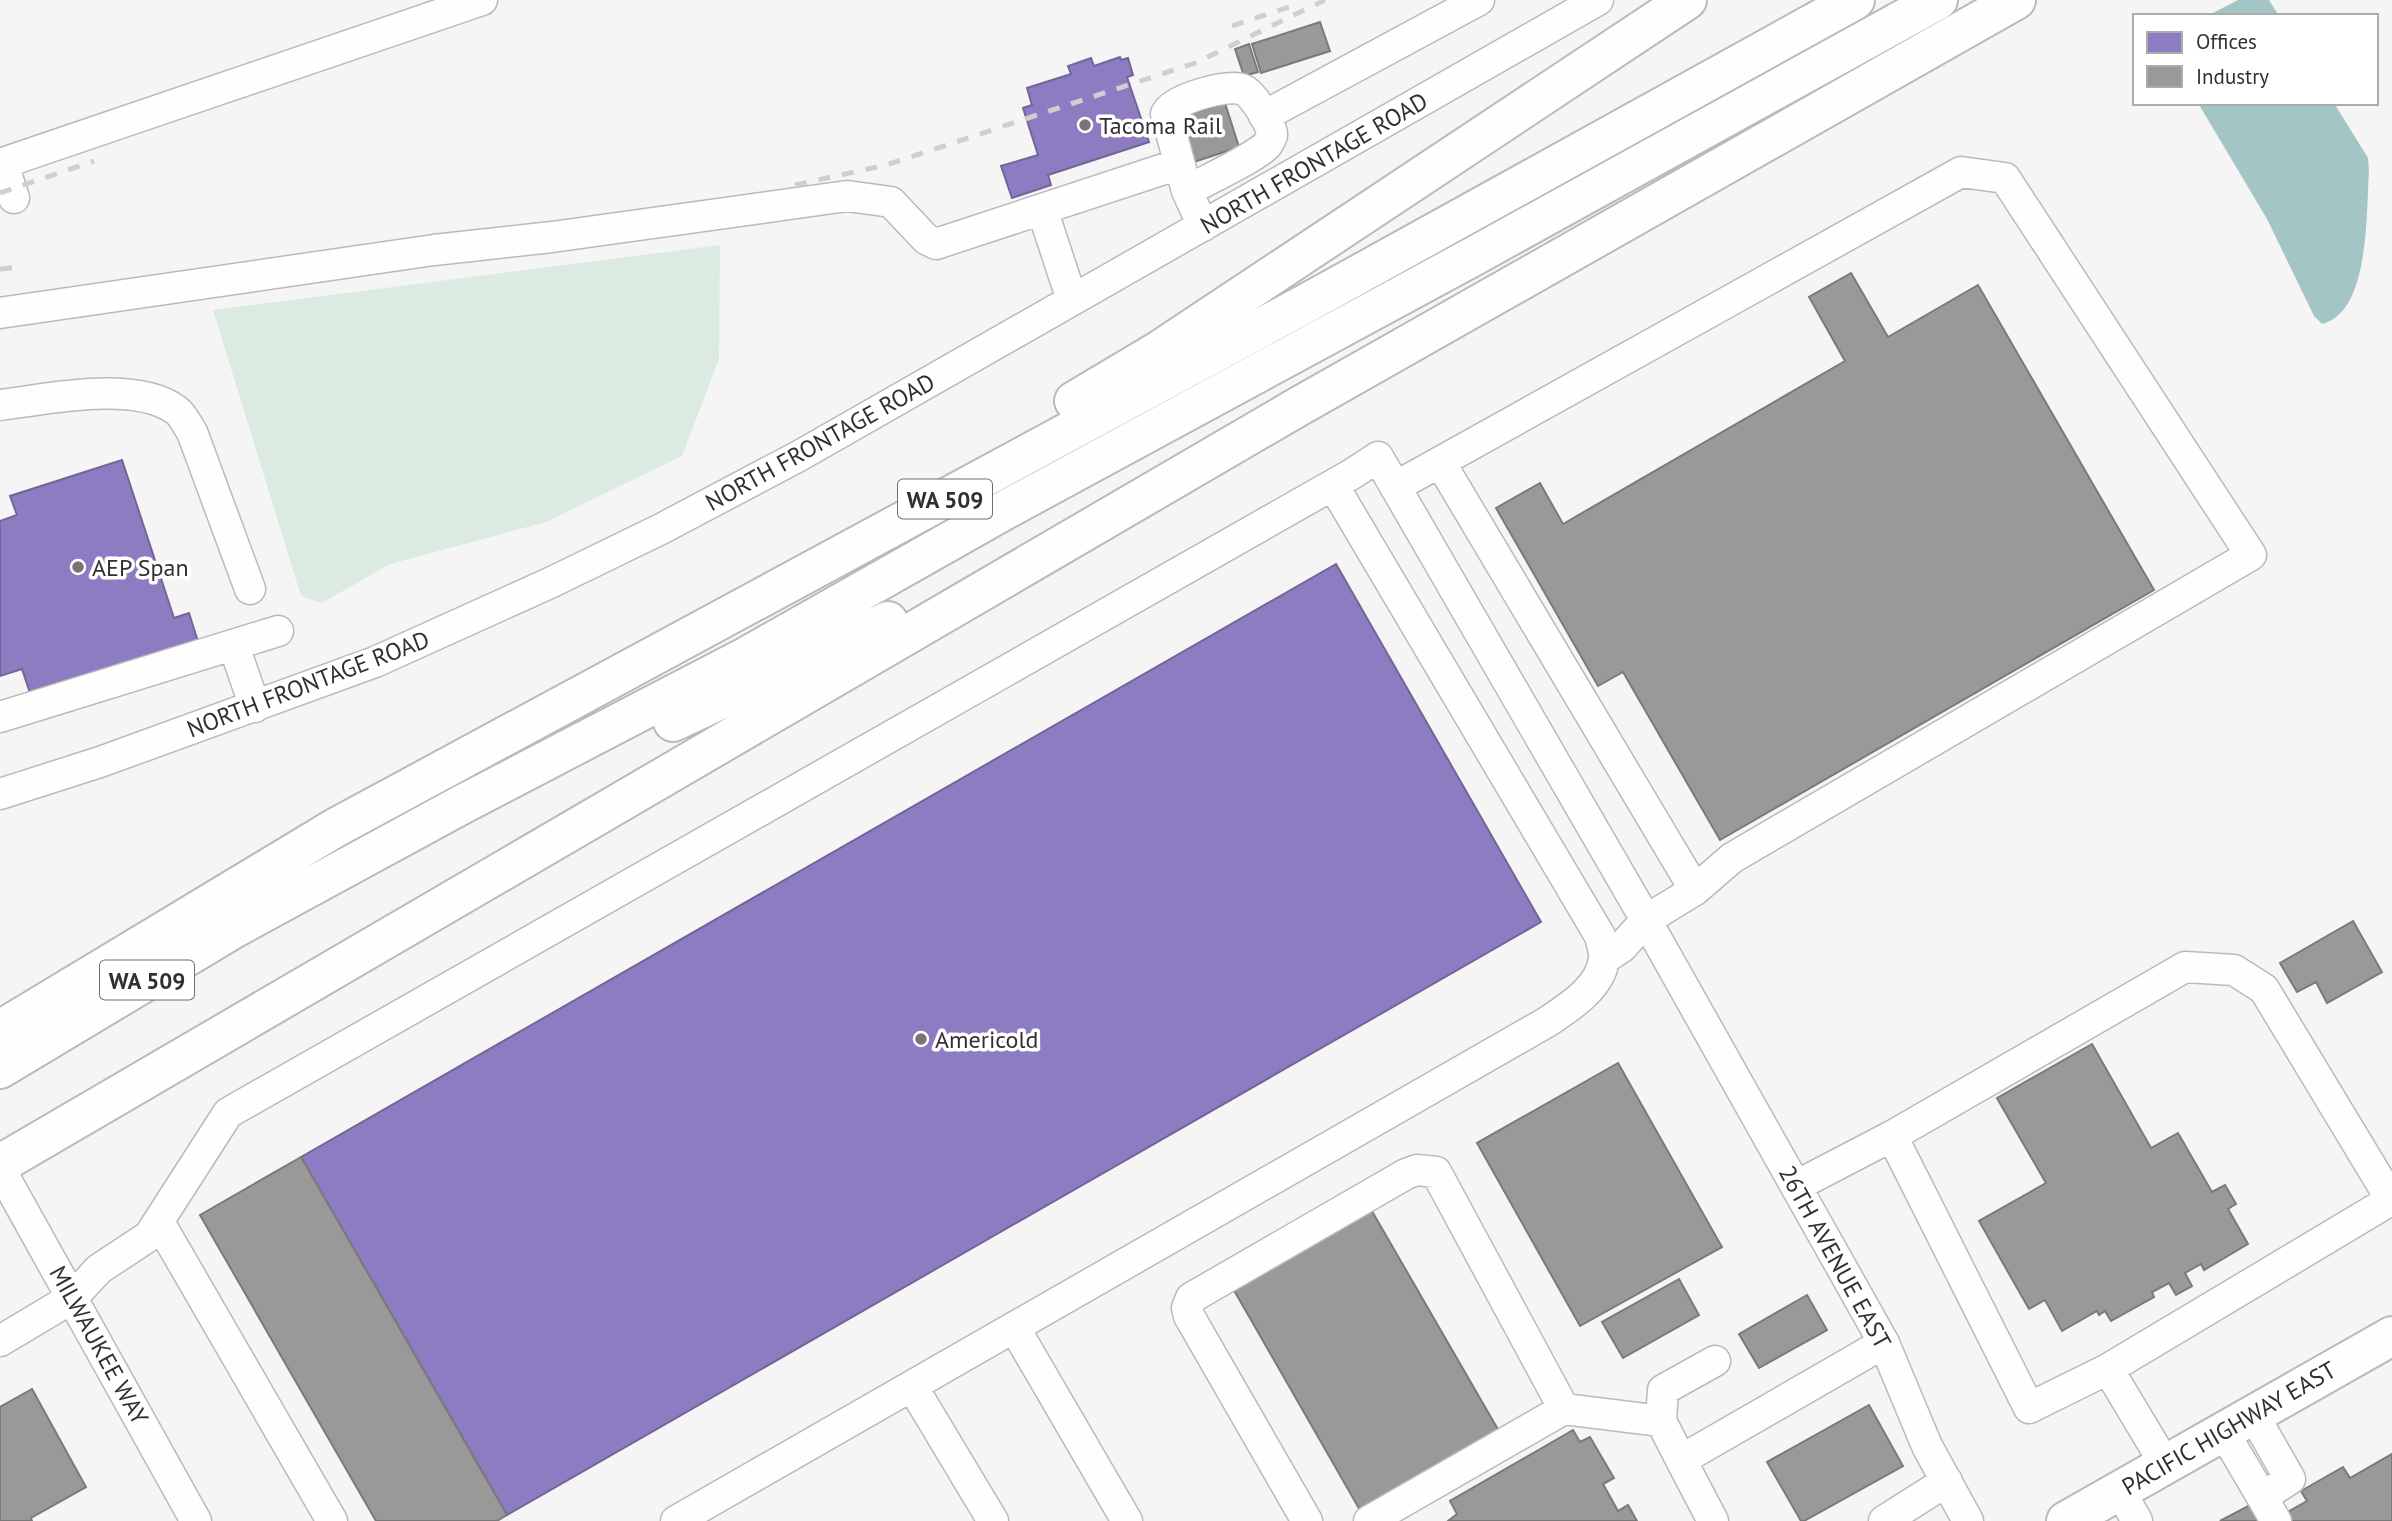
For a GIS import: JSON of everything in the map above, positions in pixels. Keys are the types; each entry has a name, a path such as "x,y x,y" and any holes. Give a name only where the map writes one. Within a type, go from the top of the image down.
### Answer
{"main road":[{"path":"630,669 1158,351 1687,0"},
{"name":"WA 509","path":"0,1069 49,1018 335,828 1305,304 1855,0"},
{"name":"WA 509","path":"0,1030 49,1018 235,928 461,805 747,656 1005,510 1938,0"},
{"path":"0,1167 1296,408 2016,0"},
{"path":"235,928 927,603 1296,408"},
{"name":"PACIFIC HIGHWAY EAST","path":"2066,1521 2128,1506 2165,1464 2392,1336"}],"street":[{"path":"14,198 7,176 0,165 482,0"},
{"path":"1264,116 1479,0"},
{"name":"NORTH FRONTAGE ROAD","path":"0,793 100,762 375,662 662,529 799,456 1598,0"},
{"path":"0,313 435,250 552,237 848,196 891,202 926,239 936,244 1042,209 1183,178 1265,146 1272,134 1251,95 1240,89 1222,89 1172,106 1167,111 1166,119 1183,178 1203,226"},
{"path":"1395,487 1961,172 2005,178 2250,555 1732,858 1695,890 1646,920 1622,947 1604,959"},
{"path":"1042,209 1072,300"},
{"path":"0,405 108,393 156,399 178,412 192,432 250,589"},
{"name":"26TH AVENUE EAST","path":"1333,485 1378,457 1646,920 1884,1343 1927,1446 1968,1521"},
{"path":"1440,462 1695,890"},
{"path":"0,1341 72,1298 99,1269 149,1236 228,1113 1333,485 1600,936 1604,959 1597,976 1582,998 1547,1022 676,1521"},
{"path":"0,717 278,631"},
{"path":"234,646 255,707"},
{"path":"1796,1186 1892,1136 2185,967 2234,970 2264,989 2392,1201 2108,1369 2029,1408 1892,1136"},
{"name":"MILWAUKEE WAY","path":"0,1167 191,1520"},
{"path":"1307,1521 1189,1317 1187,1308 1191,1298 1406,1174 1417,1170 1436,1172 1564,1409"},
{"path":"159,1222 332,1521"},
{"path":"1014,1327 1127,1521"},
{"path":"1681,1460 1884,1343"},
{"path":"1713,1521 1661,1421 1663,1390 1715,1361"},
{"path":"2108,1369 2165,1464"},
{"path":"912,1386 993,1521"},
{"path":"1378,1519 1564,1409 1661,1421"},
{"path":"2238,1422 2290,1479 2269,1509"},
{"path":"2238,1422 2269,1509"},
{"path":"1884,1521 1947,1482"}],"shaded area":[{"path":"720,245 719,359 682,456 546,522 390,564 322,603 301,596 213,310"}],"water":[{"path":"2238,0 2269,0 2278,14 2211,14"},
{"path":"2199,105 2335,105 2368,158 2369,172 2362,259 2349,301 2338,316 2322,324 2314,316 2267,219"}],"building: Offices":[{"name":"Tacoma Rail","path":"1120,57 1121,60 1128,58 1133,75 1127,77 1149,142 1048,175 1051,185 1012,198 1001,166 1038,155 1023,108 1032,105 1027,88 1071,74 1068,66 1091,58 1094,66"},
{"name":"AEP Span","path":"122,460 174,618 189,613 200,648 33,702 22,669 0,676 0,521 17,515 10,496"},
{"name":"Americold","path":"1336,564 1541,922 507,1515 301,1157"}],"building: Industry":[{"path":"1320,22 1330,51 1261,73 1252,44"},
{"path":"1249,44 1258,72 1244,76 1235,49"},
{"path":"1225,103 1239,147 1194,162 1180,117"},
{"path":"1851,273 1888,337 1978,285 2154,590 1720,840 1623,672 1598,686 1496,508 1540,483 1563,524 1845,361 1809,297"},
{"path":"2353,921 2382,972 2327,1003 2316,982 2297,992 2280,963"},
{"path":"2092,1044 2151,1148 2178,1133 2212,1192 2225,1185 2236,1204 2228,1209 2248,1244 2204,1270 2201,1264 2185,1273 2192,1286 2176,1295 2169,1283 2152,1292 2154,1297 2111,1321 2105,1311 2099,1315 2097,1311 2062,1331 2045,1300 2029,1309 1979,1221 2046,1183 1997,1098"},
{"path":"1618,1063 1722,1247 1580,1326 1477,1143"},
{"path":"301,1157 507,1515 497,1521 376,1521 200,1215"},
{"path":"1369,1206 1500,1433 1361,1512 1231,1285"},
{"path":"1679,1279 1699,1315 1623,1358 1602,1322"},
{"path":"1807,1295 1827,1330 1759,1368 1739,1334"},
{"path":"32,1389 86,1487 31,1518 32,1521 0,1521 0,1407"},
{"path":"1869,1405 1903,1466 1801,1521 1767,1462"},
{"path":"1573,1430 1580,1442 1590,1437 1614,1478 1603,1484 1618,1511 1628,1505 1637,1521 1448,1521 1457,1514 1450,1501"},
{"path":"2392,1454 2392,1521 2291,1521 2286,1513 2307,1501 2301,1491 2343,1467 2350,1478"},
{"path":"2250,1505 2259,1521 2220,1521"}],"railway":[{"path":"795,185 886,165 1195,63 1325,0"},
{"path":"1232,26 1298,4"},
{"path":"0,193 94,161"},
{"path":"0,269 20,267"}],"place":[{"name":"Tacoma Rail","path":"1085,125"},
{"name":"AEP Span","path":"78,567"},
{"name":"Americold","path":"921,1039"}]}
